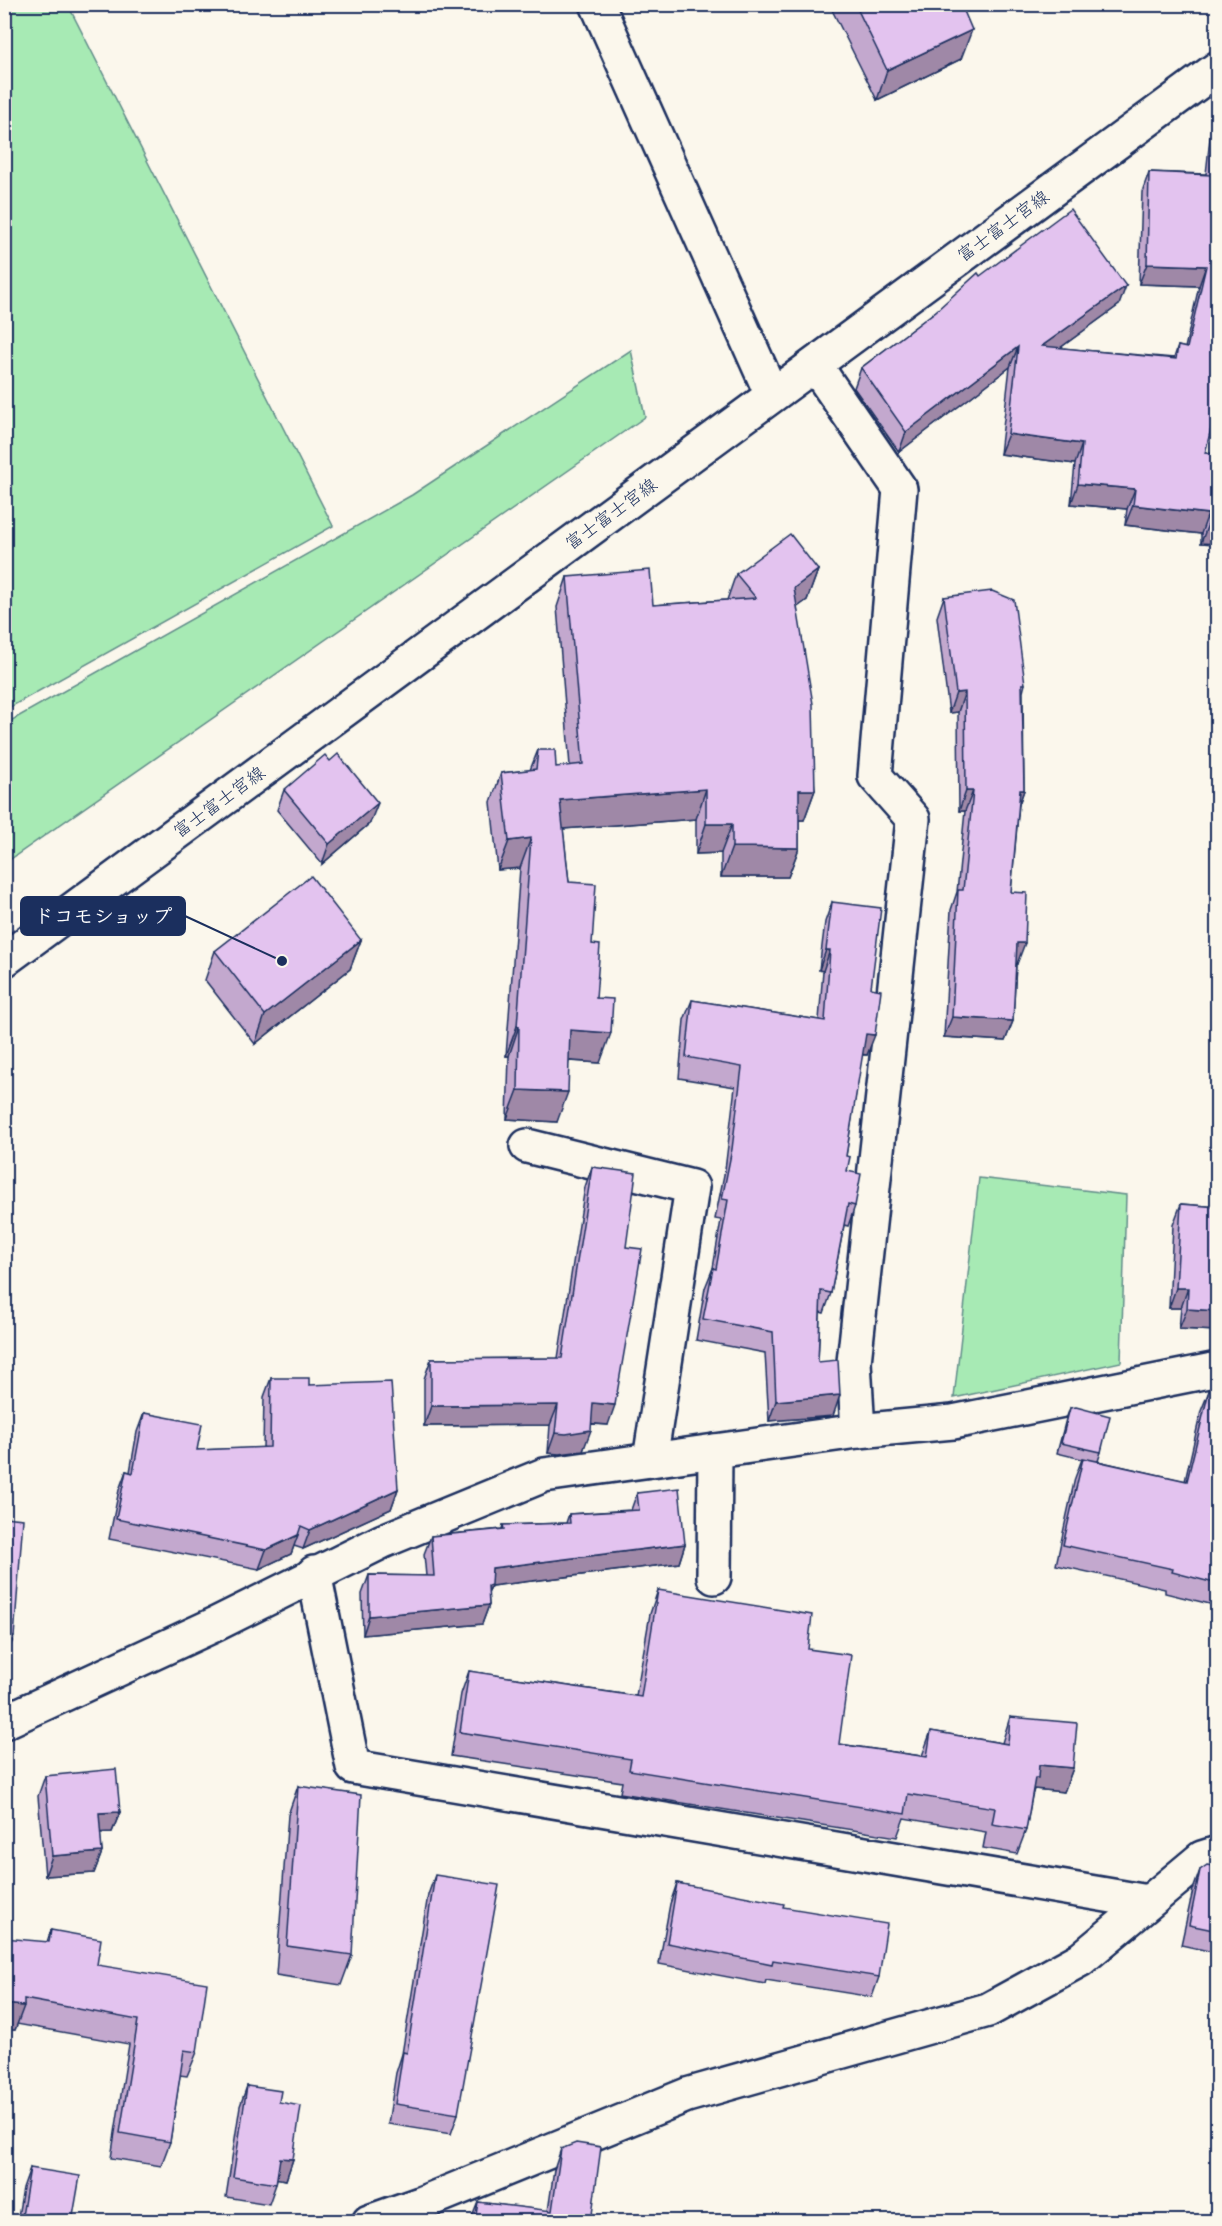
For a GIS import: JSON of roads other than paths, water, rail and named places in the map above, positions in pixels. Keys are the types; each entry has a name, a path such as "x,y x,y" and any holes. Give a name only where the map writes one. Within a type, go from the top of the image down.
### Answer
{"street":[{"path":"597,4 772,396"},
{"name":"富士富士宮線","path":"4,960 1218,68"},
{"path":"815,365 900,489 875,776 913,819 854,1362 858,1431"},
{"path":"527,1146 692,1187 650,1460"},
{"path":"4,1722 216,1624 314,1573 383,1541 544,1475 858,1431 953,1422 1218,1369"},
{"path":"714,1577 715,1451"},
{"path":"314,1573 353,1767 1148,1902"},
{"path":"369,2222 420,2205 687,2095 988,2010 1081,1959 1202,1858 1218,1853"}],"place":[{"name":"ドコモショップ","path":"282,961"}]}
